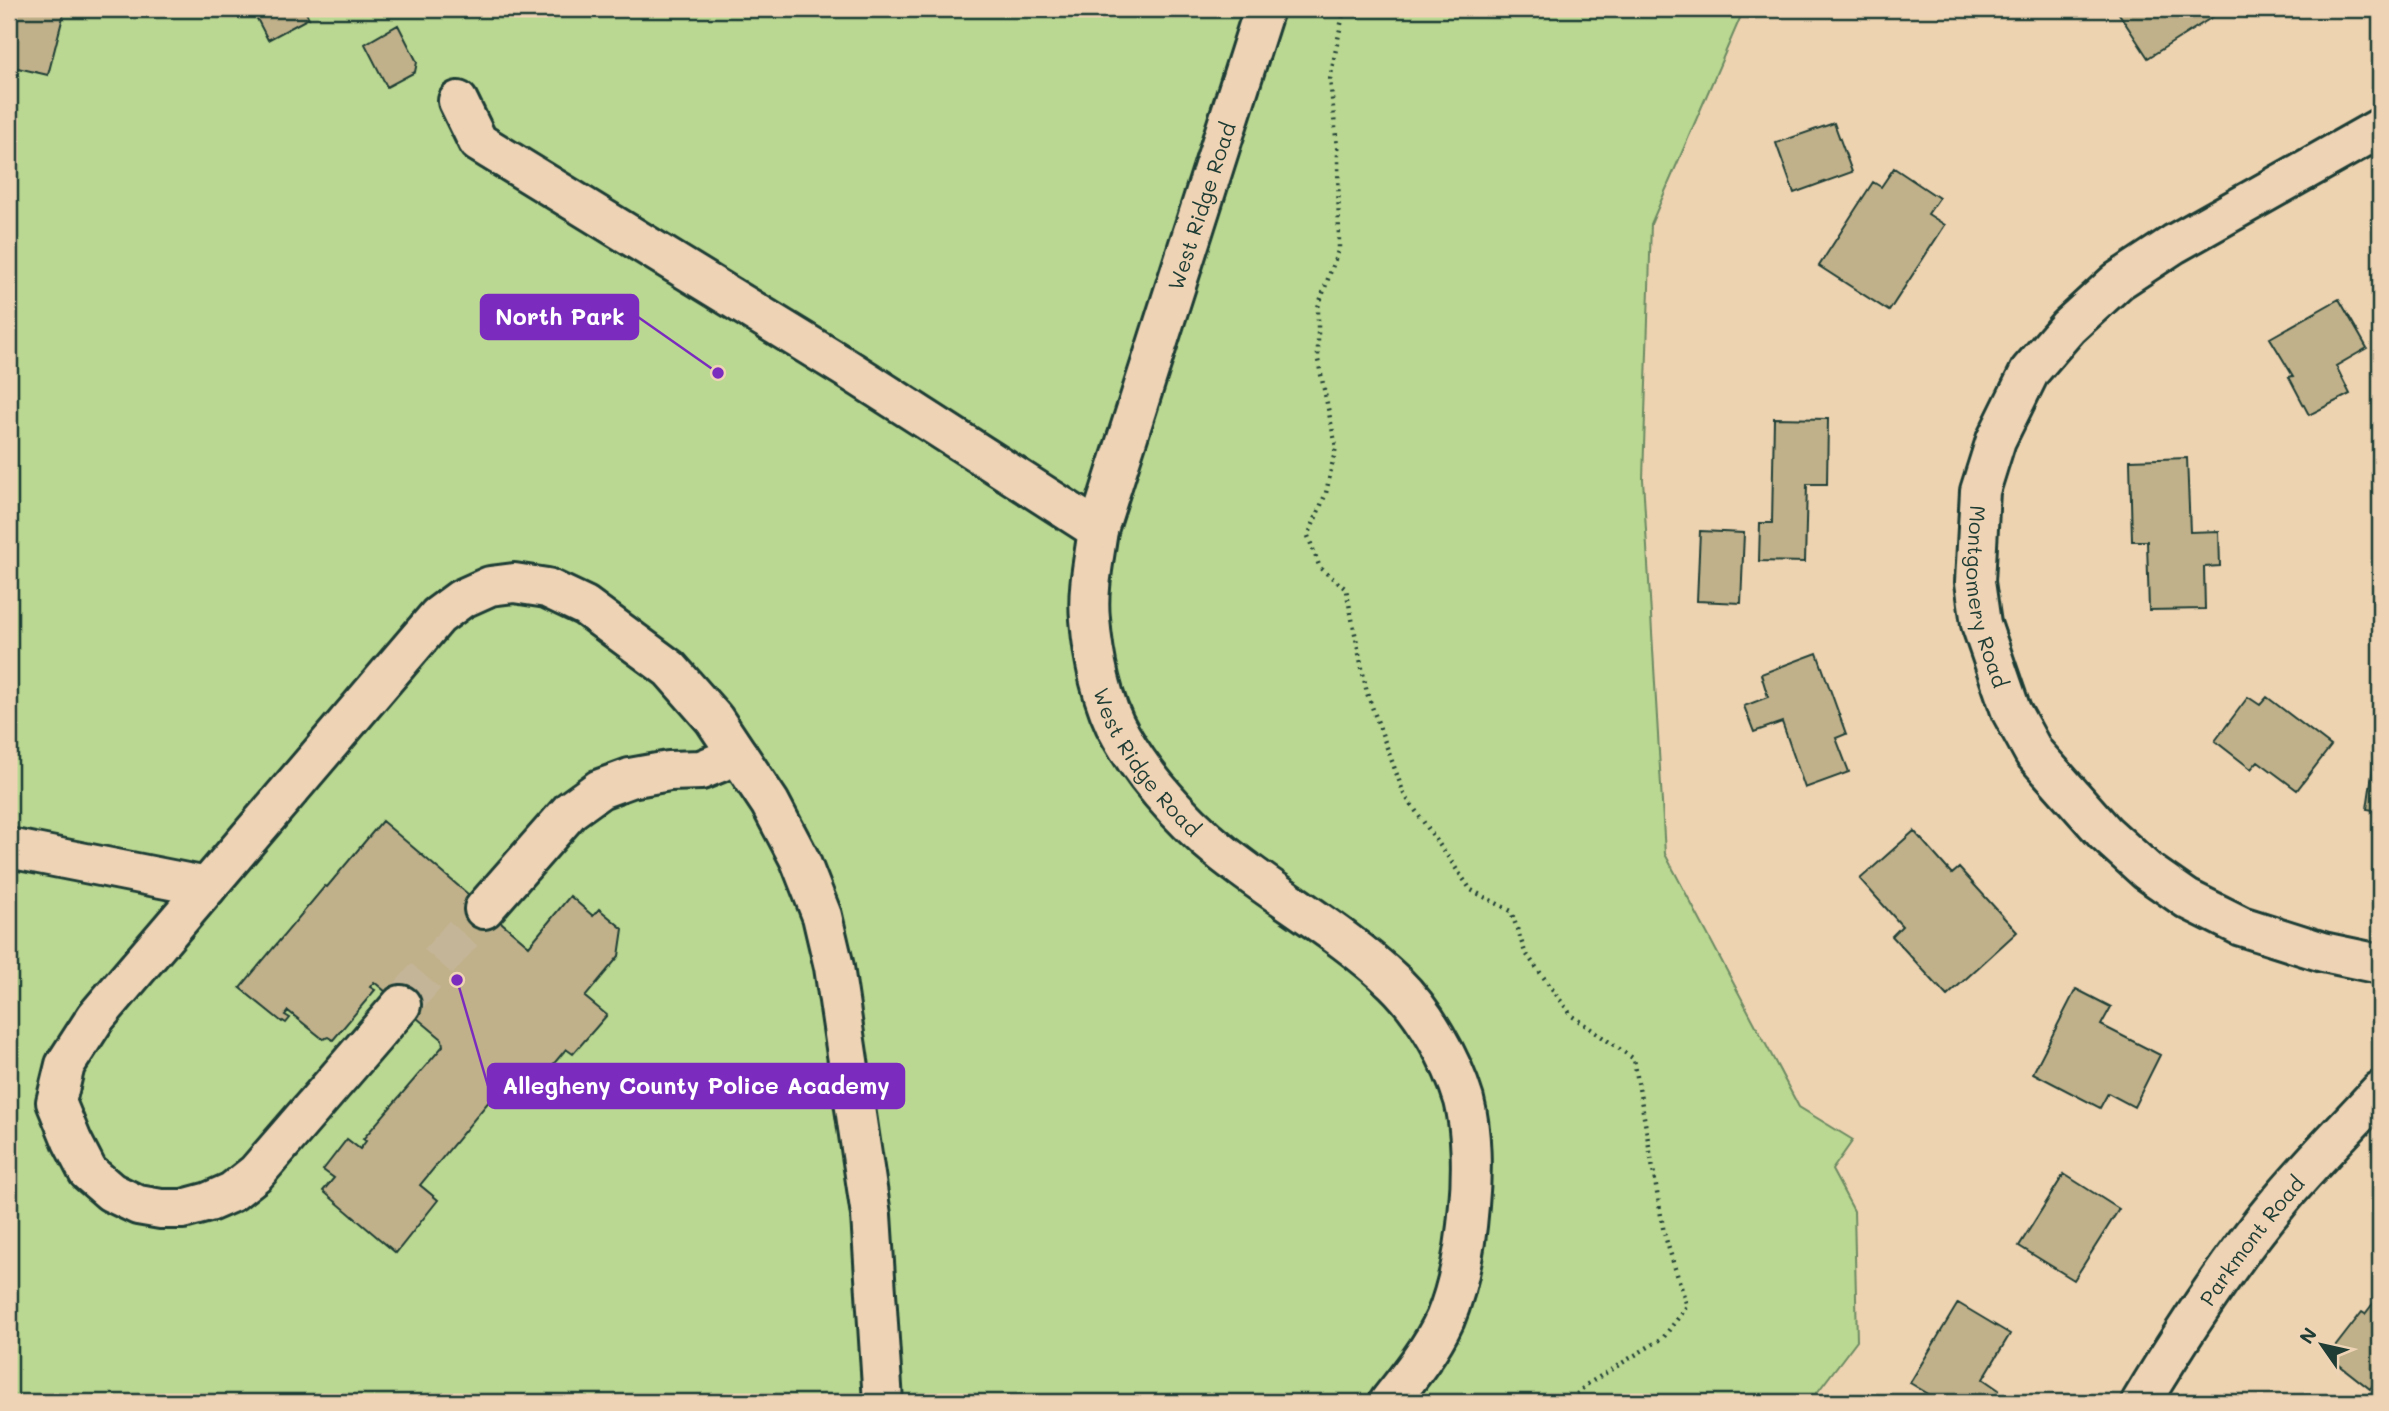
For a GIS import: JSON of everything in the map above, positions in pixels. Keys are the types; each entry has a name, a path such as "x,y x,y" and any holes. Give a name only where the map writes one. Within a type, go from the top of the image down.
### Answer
{"street":[{"name":"West Ridge Road","path":"1264,9 1098,530 1091,579 1090,619 1104,694 1119,734 1139,763 1196,829 1240,867 1363,955 1396,984 1422,1015 1446,1056 1464,1101 1470,1146 1471,1189 1467,1235 1458,1275 1445,1320 1423,1357 1389,1402"},
{"path":"458,101 478,142 835,360 1098,530"},
{"name":"Montgomery Road","path":"2380,128 2174,244 2118,281 2068,327 2030,371 1996,440 1980,491 1975,582 1981,624 2011,712 2034,752 2105,833 2147,871 2187,899 2241,926 2323,952 2380,964"},
{"path":"401,1005 256,1173 232,1192 209,1202 183,1209 161,1209 138,1205 111,1192 89,1172 72,1141 56,1102 65,1065 96,1017 438,616 461,599 490,586 514,583 547,588 585,606 670,669 714,719 770,803 800,860 822,916 834,967 871,1215 883,1402"},
{"path":"484,909 571,810 600,789 630,778 701,769 738,755"},
{"path":"9,848 206,887"},
{"name":"Parkmont Road","path":"2141,1402 2242,1249 2282,1198 2380,1091"}],"path":[{"path":"1345,9 1330,79 1338,156 1339,248 1318,307 1318,359 1336,447 1326,494 1308,536 1320,568 1346,589 1367,693 1404,794 1471,890 1511,911 1525,952 1572,1016 1634,1059 1664,1233 1687,1306 1663,1338 1586,1385 1569,1402"}],"green space":[{"path":"9,9 1744,9 1651,224 1643,479 1665,854 1799,1107 1853,1140 1832,1170 1854,1211 1857,1340 1810,1402 9,1402"}],"building":[{"path":"9,9 65,9 48,75 9,66"},
{"path":"252,9 304,9 309,18 268,40"},
{"path":"2116,9 2225,9 2148,58"},
{"path":"398,25 417,62 415,72 387,87 365,44"},
{"path":"1834,123 1852,172 1794,193 1776,143"},
{"path":"1894,168 1939,198 1928,214 1945,225 1889,311 1819,266 1873,182 1881,187"},
{"path":"2339,299 2367,348 2336,366 2350,394 2309,415 2289,377 2293,376 2270,338"},
{"path":"1774,418 1828,419 1827,484 1807,484 1805,562 1759,561 1760,523 1772,523"},
{"path":"2187,458 2190,532 2219,531 2220,566 2204,567 2205,609 2149,610 2147,541 2132,541 2130,460"},
{"path":"1700,531 1744,533 1741,603 1697,601"},
{"path":"1817,653 1846,734 1836,738 1849,772 1805,788 1782,722 1754,732 1744,706 1768,697 1761,674"},
{"path":"2248,697 2260,705 2267,697 2331,746 2297,790 2258,761 2251,769 2215,741"},
{"path":"2376,746 2380,747 2380,811 2367,809"},
{"path":"382,821 529,946 570,896 593,916 599,909 623,929 619,956 585,997 607,1015 573,1054 566,1049 551,1067 555,1075 539,1094 535,1096 528,1093 520,1104 499,1089 420,1185 438,1200 396,1253 323,1191 334,1178 323,1170 347,1139 360,1149 366,1141 363,1139 443,1046 442,1039 374,982 370,987 375,990 333,1040 328,1037 323,1039 288,1011 285,1015 290,1018 286,1023 282,1022 240,988"},
{"path":"1914,831 1952,874 1959,868 2017,932 1947,996 1892,936 1902,926 1860,879"},
{"path":"2076,989 2111,1007 2101,1025 2160,1055 2134,1107 2108,1093 2100,1108 2033,1073"},
{"path":"2064,1174 2119,1209 2074,1280 2019,1246"},
{"path":"2378,1297 2380,1376 2370,1389 2328,1356 2362,1312 2365,1314"},
{"path":"1958,1303 2010,1334 1983,1379 1999,1390 1992,1402 1942,1402 1910,1383"}],"tunnel":[{"path":"401,1005 484,909"}],"place":[{"name":"North Park","path":"718,373"},
{"name":"Allegheny County Police Academy","path":"457,980"}]}
